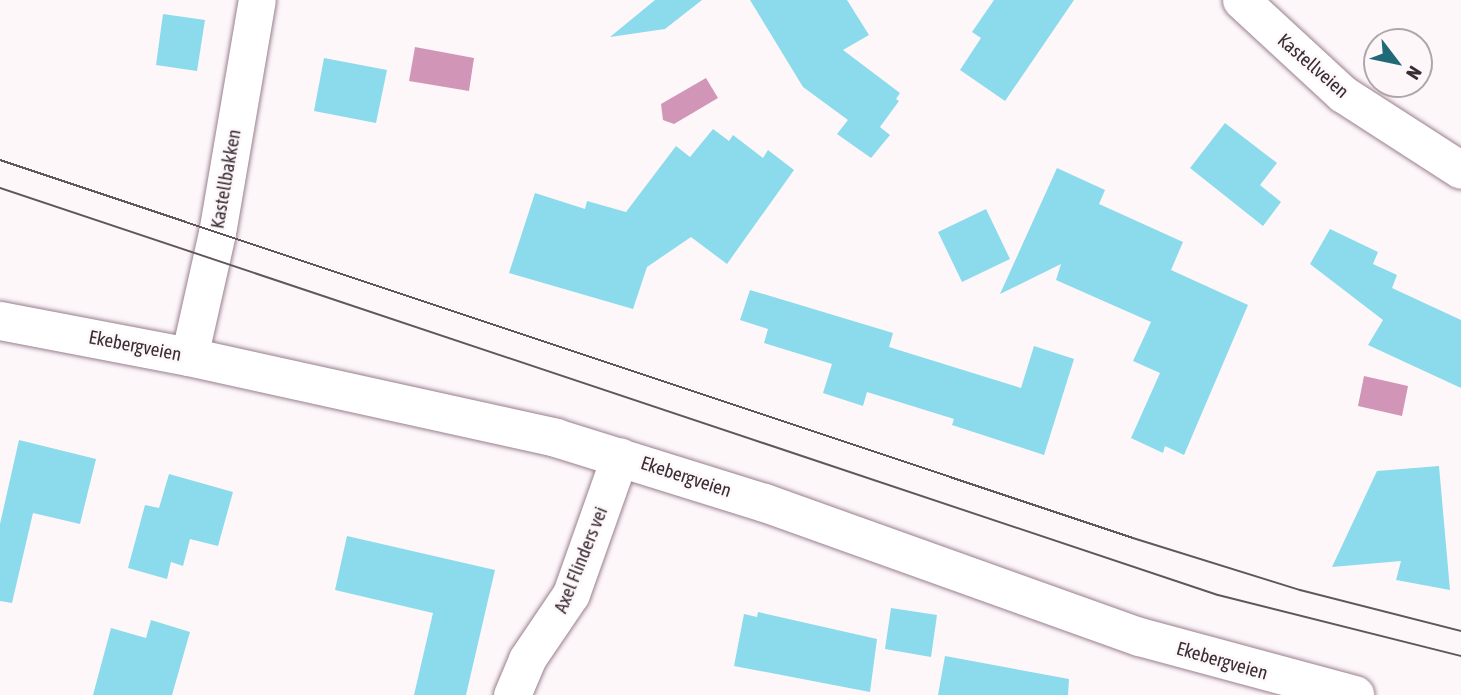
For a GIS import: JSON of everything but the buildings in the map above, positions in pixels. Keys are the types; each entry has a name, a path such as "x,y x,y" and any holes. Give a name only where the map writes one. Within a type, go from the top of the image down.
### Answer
{"main road":[{"name":"Ekebergveien","path":"0,321 189,357 430,408 620,456 1120,631 1355,695"}],"street":[{"name":"Kastellbakken","path":"189,357 217,233 257,0"},
{"name":"Kastellveien","path":"1241,0 1343,94 1461,170"},
{"name":"Axel Flinders vei","path":"512,695 527,659 571,594 620,456"}],"shaded area":[{"path":"415,47 474,58 469,91 409,81"},
{"path":"706,78 718,98 674,124 663,120 661,104"},
{"path":"1364,376 1408,386 1402,416 1358,406"}],"tram line":[{"path":"0,160 1133,538 1300,590 1461,631"},
{"path":"0,188 1218,595 1461,656"}]}
